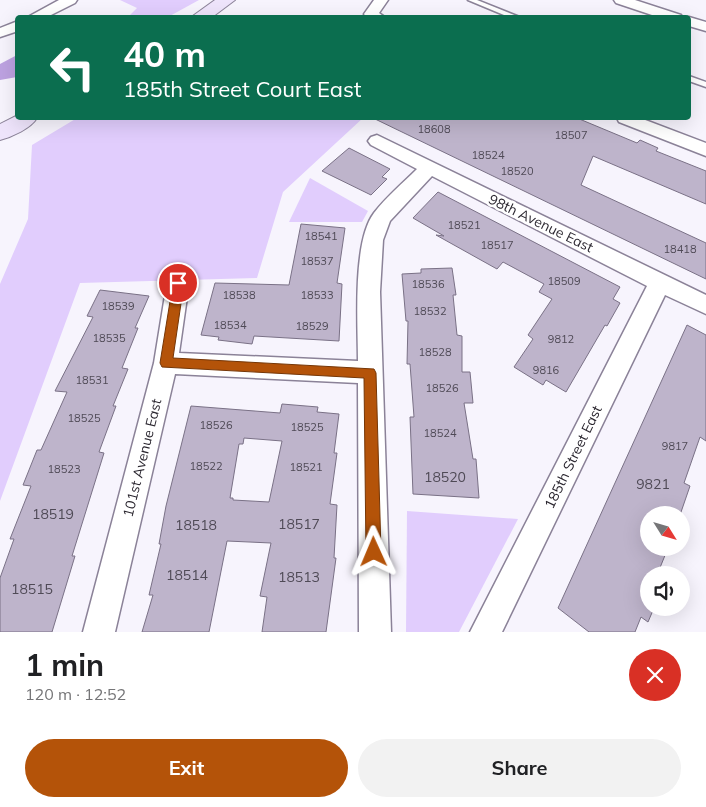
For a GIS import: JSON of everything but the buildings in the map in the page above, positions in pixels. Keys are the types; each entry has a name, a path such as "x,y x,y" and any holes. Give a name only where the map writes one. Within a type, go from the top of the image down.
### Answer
{"street":[{"path":"39,15 70,0"},
{"path":"203,15 228,0"},
{"path":"375,15 381,0"},
{"path":"622,0 667,15"},
{"path":"691,22 706,27"},
{"path":"0,33 15,26"},
{"path":"0,133 23,120"},
{"path":"630,120 706,150"},
{"name":"98th Avenue East","path":"377,141 706,305"},
{"path":"375,632 369,292 373,240 381,218 430,167"},
{"name":"185th Street East","path":"486,632 660,282"},
{"name":"101st Avenue East","path":"99,632 166,363 178,283"},
{"path":"166,363 370,373"}],"lane":[{"path":"471,0 511,15"},
{"path":"691,79 706,85"}],"shaded area":[{"path":"120,0 199,0 172,15 130,15 137,8"},
{"path":"15,56 15,77 0,80 0,64"},
{"path":"74,120 361,120 283,192 257,278 80,283 0,501 0,284 28,219 32,145"},
{"path":"310,178 368,211 362,222 289,222"},
{"path":"407,511 518,519 459,632 406,632"}],"route":[{"path":"178,283 166,363 370,373 374,552"}]}
